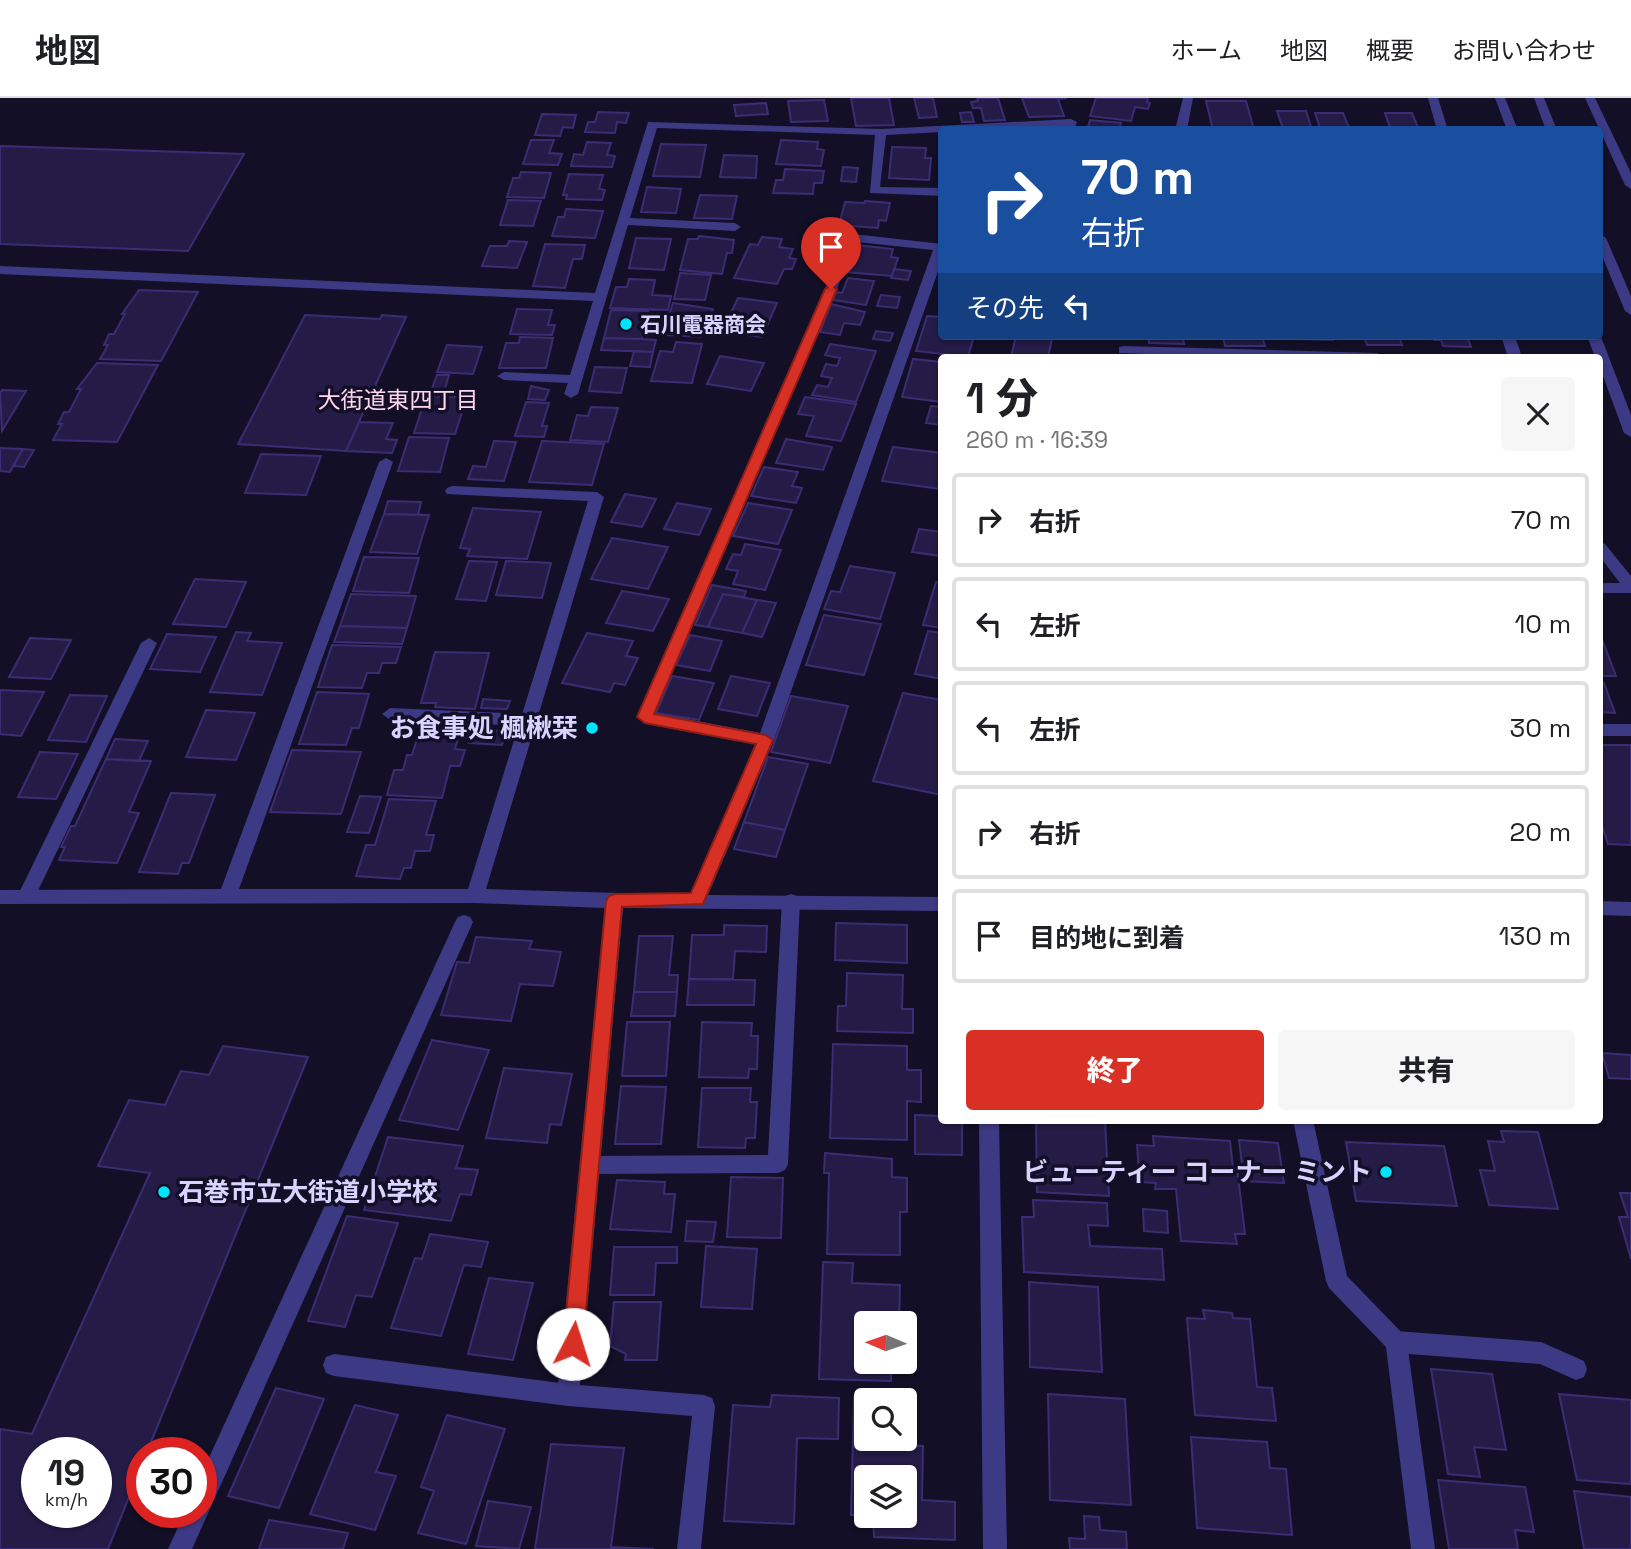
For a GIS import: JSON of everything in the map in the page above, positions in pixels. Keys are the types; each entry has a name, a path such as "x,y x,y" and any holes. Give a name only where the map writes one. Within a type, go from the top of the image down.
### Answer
{"street":[{"path":"1182,126 1188,98"},
{"path":"1433,98 1442,126"},
{"path":"1500,98 1511,126"},
{"path":"1539,98 1550,126"},
{"path":"1590,98 1630,180"},
{"path":"995,126 1071,122 1070,126"},
{"path":"571,394 652,124 881,132 938,129"},
{"path":"881,132 874,190 938,192"},
{"path":"623,221 734,227"},
{"path":"765,740 645,717 853,239 938,247"},
{"path":"1603,245 1631,311"},
{"path":"697,900 770,727 938,253"},
{"path":"0,270 600,297"},
{"path":"1603,363 1631,433"},
{"path":"504,376 575,379"},
{"path":"227,897 386,462"},
{"path":"452,491 597,497 475,896"},
{"path":"1603,551 1631,588"},
{"path":"1603,588 1631,588"},
{"path":"26,897 149,643"},
{"path":"390,714 529,720"},
{"path":"1603,730 1631,730"},
{"path":"0,897 475,896 615,901 938,904"},
{"path":"568,1395 615,901"},
{"path":"590,1165 778,1164 791,901"},
{"path":"1603,908 1631,909"},
{"path":"217,1467 464,922"},
{"path":"989,1124 995,1549"},
{"path":"1304,1124 1337,1280 1396,1342 1423,1549"},
{"path":"1396,1342 1541,1353 1576,1368"},
{"path":"334,1365 568,1395 704,1406 689,1549"},
{"path":"180,1549 190,1528"}],"building":[{"path":"851,98 889,98 894,125 856,126"},
{"path":"914,98 933,98 937,117 919,118"},
{"path":"977,98 998,98 1005,120 984,121 981,108 973,108 971,102 978,101"},
{"path":"1022,98 1067,98 1058,99 1064,116 1029,117"},
{"path":"1096,98 1148,98 1147,102 1150,103 1148,109 1135,107 1131,121 1090,116"},
{"path":"824,100 828,121 791,122 788,101"},
{"path":"1206,101 1246,101 1253,126 1212,126"},
{"path":"766,103 768,114 736,116 734,105"},
{"path":"1277,111 1306,111 1311,126 1282,126"},
{"path":"598,112 629,113 626,123 617,122 615,133 585,132 588,122 595,122"},
{"path":"971,112 974,122 962,122 960,113"},
{"path":"1315,113 1343,113 1348,126 1320,126"},
{"path":"1385,113 1412,113 1417,126 1390,126"},
{"path":"542,114 576,115 573,128 563,127 560,136 535,135"},
{"path":"1090,120 1121,123 1120,126 1088,126"},
{"path":"531,140 554,140 549,153 562,154 558,165 523,164"},
{"path":"781,140 818,142 817,149 824,150 821,166 776,164"},
{"path":"587,142 611,143 607,155 615,156 612,167 571,166 574,154 583,155"},
{"path":"661,144 706,145 700,177 653,176"},
{"path":"0,146 244,154 188,251 0,244"},
{"path":"892,147 926,148 925,158 931,158 929,180 889,178"},
{"path":"724,155 757,156 756,178 720,177"},
{"path":"843,167 858,168 856,182 841,181"},
{"path":"785,169 824,171 822,183 814,183 813,194 773,193 776,180 783,180"},
{"path":"521,172 551,173 544,198 507,197 513,178 519,178"},
{"path":"569,174 603,175 599,189 605,190 602,200 566,199 567,195 563,195"},
{"path":"647,187 681,189 676,213 641,212"},
{"path":"700,195 737,196 732,219 694,218"},
{"path":"508,200 541,201 533,226 500,225"},
{"path":"845,202 890,203 886,221 879,220 878,228 839,225"},
{"path":"566,209 603,211 595,238 552,236 558,217 564,217"},
{"path":"699,236 734,240 732,253 727,253 722,274 680,270 688,239 698,239"},
{"path":"762,237 782,239 779,247 793,249 789,258 796,259 792,269 784,269 777,284 734,278 750,244 758,245"},
{"path":"636,238 671,239 664,270 629,268"},
{"path":"509,241 527,242 517,268 482,266 490,246 507,246"},
{"path":"545,244 585,245 582,259 573,259 565,288 533,286"},
{"path":"856,245 893,249 891,257 898,258 892,276 845,272"},
{"path":"894,269 911,271 908,280 891,278"},
{"path":"680,273 711,275 705,300 674,299"},
{"path":"848,278 874,281 866,305 833,300 836,292 842,293"},
{"path":"629,279 655,280 652,295 671,296 668,310 610,308 616,287 627,287"},
{"path":"139,290 198,292 161,361 100,359 108,345 104,345 109,334 114,334 125,314 122,314"},
{"path":"881,295 900,297 897,308 877,306"},
{"path":"738,298 777,303 762,337 722,332"},
{"path":"673,303 713,309 710,319 716,319 712,333 702,333 701,337 667,335 669,328 665,328"},
{"path":"831,304 865,312 860,325 844,323 840,335 820,332"},
{"path":"517,309 552,310 548,325 555,325 552,335 510,334"},
{"path":"611,310 648,311 642,339 604,338"},
{"path":"305,315 380,319 382,315 406,317 346,451 238,444"},
{"path":"927,316 938,317 938,340 973,340 969,354 916,351"},
{"path":"876,331 893,333 890,341 873,339"},
{"path":"520,337 553,338 546,368 499,368 506,343 519,343"},
{"path":"604,338 656,340 653,352 601,350"},
{"path":"1015,340 1052,340 1049,354 1012,354"},
{"path":"1149,340 1184,340 1184,344 1149,343"},
{"path":"1224,340 1263,340 1265,346 1225,346"},
{"path":"1365,340 1400,340 1402,345 1367,345"},
{"path":"1441,340 1468,340 1471,347 1443,346"},
{"path":"676,342 702,344 692,383 651,381 660,351 673,352"},
{"path":"830,344 876,351 856,402 812,395 817,385 828,387 832,378 821,376 826,364 837,366 840,358 825,355"},
{"path":"447,345 482,347 473,374 437,372"},
{"path":"634,351 653,352 650,367 630,366"},
{"path":"720,356 764,363 751,391 707,384"},
{"path":"913,359 938,362 938,402 902,397"},
{"path":"97,363 158,365 117,442 53,440 62,424 58,424 64,412 69,412 81,389 77,389"},
{"path":"595,367 627,368 621,393 589,391"},
{"path":"437,375 449,375 445,389 432,388"},
{"path":"531,386 549,390 545,400 528,399"},
{"path":"2,390 26,391 2,431 0,393"},
{"path":"426,396 467,397 455,434 414,433"},
{"path":"805,397 856,404 841,441 806,436 814,416 798,414"},
{"path":"526,402 549,403 542,426 547,426 544,437 515,436"},
{"path":"931,406 938,407 938,424 926,423"},
{"path":"591,407 618,408 608,442 570,440 577,415 588,416"},
{"path":"359,422 393,423 386,439 397,440 392,453 346,451"},
{"path":"409,437 449,438 440,472 398,471"},
{"path":"786,439 832,447 823,470 776,463"},
{"path":"494,441 516,442 504,481 468,479 473,466 486,467"},
{"path":"542,441 604,444 592,485 529,482"},
{"path":"893,447 938,453 938,489 882,481"},
{"path":"0,448 23,449 10,472 0,471"},
{"path":"23,449 34,450 24,467 13,466"},
{"path":"261,454 321,456 306,495 245,493"},
{"path":"764,467 798,472 792,486 802,488 796,503 751,496"},
{"path":"625,494 656,499 642,527 611,522"},
{"path":"388,501 421,502 418,515 384,514"},
{"path":"677,503 711,509 699,535 664,529"},
{"path":"748,503 792,510 778,544 733,536"},
{"path":"473,508 541,512 527,559 467,556 470,549 460,548"},
{"path":"384,514 429,515 417,554 370,552"},
{"path":"919,529 938,531 938,556 912,552"},
{"path":"612,538 668,547 648,589 591,579"},
{"path":"745,544 781,550 765,590 733,584 738,571 726,569 733,554 741,555"},
{"path":"364,557 419,558 409,593 353,591"},
{"path":"469,561 497,562 486,601 456,599"},
{"path":"506,561 551,563 542,598 496,595"},
{"path":"850,566 895,573 880,619 824,609 831,591 840,592"},
{"path":"195,579 246,582 226,627 173,624"},
{"path":"936,582 938,582 938,627 923,625"},
{"path":"712,585 746,591 744,597 723,594 708,627 695,625"},
{"path":"622,591 669,599 653,631 606,623"},
{"path":"351,594 416,596 407,628 340,626"},
{"path":"723,594 757,600 742,633 708,627"},
{"path":"757,600 776,603 762,637 742,633"},
{"path":"824,615 881,624 864,675 806,665"},
{"path":"340,626 407,628 402,644 334,642"},
{"path":"928,631 938,632 938,678 915,674"},
{"path":"236,632 251,633 247,641 282,643 262,695 210,692"},
{"path":"587,633 633,641 626,656 638,658 625,685 614,683 610,692 562,683"},
{"path":"167,634 216,637 200,672 150,669"},
{"path":"690,635 722,641 710,671 676,665"},
{"path":"30,638 71,640 51,679 9,677"},
{"path":"1603,642 1616,676 1603,676"},
{"path":"332,645 401,647 396,663 382,663 379,673 367,673 362,688 318,687"},
{"path":"435,652 489,653 475,709 435,707 436,703 421,703"},
{"path":"672,676 714,683 699,720 656,713"},
{"path":"731,676 770,683 757,716 718,709"},
{"path":"1603,683 1604,683 1615,713 1603,712"},
{"path":"0,690 44,692 21,736 0,734"},
{"path":"317,692 369,694 359,728 352,728 346,745 299,744"},
{"path":"903,693 938,699 938,794 873,781"},
{"path":"70,695 107,696 86,742 48,740"},
{"path":"791,696 848,706 830,763 771,752"},
{"path":"483,699 510,701 507,709 481,708"},
{"path":"206,710 255,713 236,760 186,757"},
{"path":"430,727 461,728 455,749 465,750 460,766 450,766 442,798 387,795 394,770 403,770 407,755 412,755 418,736 428,737"},
{"path":"473,730 506,731 502,745 469,743"},
{"path":"115,739 148,741 139,761 106,759"},
{"path":"1603,745 1631,745 1631,845 1608,844 1603,828"},
{"path":"292,750 361,752 341,814 270,812"},
{"path":"40,752 78,754 56,799 18,797"},
{"path":"768,757 808,764 785,830 744,822"},
{"path":"106,759 151,761 129,812 139,813 117,863 59,860 65,847 61,847 71,826 75,826"},
{"path":"171,793 215,795 189,863 182,863 178,874 139,872"},
{"path":"360,796 381,797 369,833 347,832"},
{"path":"389,799 436,801 426,835 434,835 430,851 415,851 411,868 404,868 400,879 356,876 366,845 375,845"},
{"path":"744,822 785,830 776,857 734,849"},
{"path":"836,923 907,925 907,963 835,960"},
{"path":"724,925 767,926 766,952 735,951 733,979 689,979 692,935 724,935"},
{"path":"639,936 673,936 669,975 678,975 677,992 634,992"},
{"path":"476,937 532,941 529,949 561,952 553,986 520,984 511,1021 441,1015 457,962 469,963"},
{"path":"847,973 903,975 902,1009 913,1009 913,1033 837,1031 838,1006 846,1006"},
{"path":"689,979 755,980 754,1005 687,1005"},
{"path":"634,992 677,992 675,1016 631,1016"},
{"path":"627,1022 670,1022 666,1076 622,1076"},
{"path":"702,1022 752,1023 751,1036 758,1036 757,1069 749,1069 748,1078 699,1077"},
{"path":"432,1040 489,1050 458,1130 399,1120"},
{"path":"833,1044 907,1046 907,1070 921,1070 921,1102 907,1101 907,1140 830,1138"},
{"path":"223,1046 308,1057 153,1437 126,1437 126,1505 108,1549 0,1549 0,1429 32,1434 150,1173 98,1166 129,1100 165,1105 181,1071 209,1075"},
{"path":"1603,1053 1631,1055 1631,1079 1609,1078"},
{"path":"504,1068 572,1074 561,1125 550,1124 547,1143 486,1138"},
{"path":"621,1086 666,1087 661,1144 615,1144"},
{"path":"702,1088 751,1088 750,1102 757,1102 755,1138 746,1138 745,1148 698,1147"},
{"path":"915,1115 938,1116 938,1124 962,1124 962,1155 915,1154"},
{"path":"1036,1124 1105,1124 1109,1196 1037,1192"},
{"path":"1501,1131 1538,1132 1558,1209 1489,1205 1480,1170 1495,1171 1488,1141 1504,1142"},
{"path":"1153,1136 1230,1141 1233,1168 1237,1168 1245,1234 1235,1234 1237,1244 1181,1241 1176,1189 1155,1189 1156,1183 1140,1182 1137,1145 1154,1146"},
{"path":"388,1137 463,1146 456,1168 478,1170 471,1195 460,1194 451,1221 364,1210"},
{"path":"1239,1140 1278,1143 1284,1183 1244,1181"},
{"path":"1346,1142 1444,1146 1457,1206 1356,1201"},
{"path":"825,1153 892,1159 892,1177 907,1178 907,1212 900,1212 900,1255 827,1254 829,1173 824,1173"},
{"path":"731,1177 783,1178 781,1238 727,1237"},
{"path":"617,1180 665,1182 664,1194 675,1194 671,1232 610,1229"},
{"path":"1620,1193 1631,1193 1631,1259 1619,1217 1628,1217"},
{"path":"1033,1200 1107,1203 1108,1226 1088,1225 1090,1246 1162,1249 1164,1280 1024,1272 1022,1217 1034,1217"},
{"path":"1143,1209 1167,1211 1168,1233 1144,1231"},
{"path":"347,1216 398,1223 372,1297 356,1295 345,1327 308,1321"},
{"path":"687,1221 716,1222 713,1242 685,1241"},
{"path":"430,1234 488,1242 481,1267 464,1265 441,1336 391,1328 415,1258 422,1259"},
{"path":"706,1246 757,1249 752,1309 701,1307"},
{"path":"614,1247 677,1247 677,1263 656,1263 654,1295 610,1295"},
{"path":"823,1262 853,1263 852,1283 900,1285 899,1311 854,1311 854,1374 891,1374 891,1381 819,1379"},
{"path":"489,1278 533,1283 513,1360 468,1354"},
{"path":"1029,1282 1098,1287 1102,1372 1030,1367"},
{"path":"614,1302 661,1302 657,1360 625,1360 626,1354 610,1346"},
{"path":"1203,1310 1232,1313 1233,1318 1250,1319 1257,1387 1272,1388 1276,1421 1195,1415 1187,1318 1205,1319"},
{"path":"1431,1369 1492,1374 1506,1450 1474,1447 1480,1477 1448,1474"},
{"path":"276,1388 324,1399 279,1508 228,1496"},
{"path":"1048,1394 1125,1399 1131,1505 1050,1500"},
{"path":"1559,1394 1631,1400 1631,1484 1577,1480"},
{"path":"772,1395 839,1398 838,1439 797,1438 794,1524 724,1521 733,1405 770,1407"},
{"path":"854,1397 854,1451 917,1451 917,1446 923,1446 922,1500 955,1502 955,1540 874,1537 874,1528 917,1528 917,1465 854,1465 854,1515 851,1515"},
{"path":"355,1405 398,1415 376,1472 396,1476 375,1530 310,1514"},
{"path":"447,1415 505,1429 466,1544 418,1533 434,1491 421,1487"},
{"path":"1191,1437 1267,1442 1270,1468 1286,1469 1292,1535 1197,1528"},
{"path":"551,1444 624,1448 611,1547 654,1549 535,1549"},
{"path":"1438,1480 1525,1487 1534,1532 1515,1530 1518,1549 1449,1549"},
{"path":"1574,1491 1631,1497 1631,1549 1584,1549"},
{"path":"488,1501 531,1507 519,1549 476,1546"},
{"path":"1084,1516 1099,1517 1100,1530 1126,1532 1127,1549 1070,1549 1069,1538 1085,1539"},
{"path":"269,1520 348,1533 343,1549 259,1549"}],"place":[{"name":"石川電器商会","path":"626,324"},
{"name":"お食事処 楓楸栞","path":"592,728"},
{"name":"ビューティー コーナー ミント","path":"1386,1172"},
{"name":"石巻市立大街道小学校","path":"164,1192"}],"district":[{"name":"大街道東四丁目","path":"398,400"}],"route":[{"path":"573,1344 615,901 697,900 765,740 645,717 831,289"}]}
